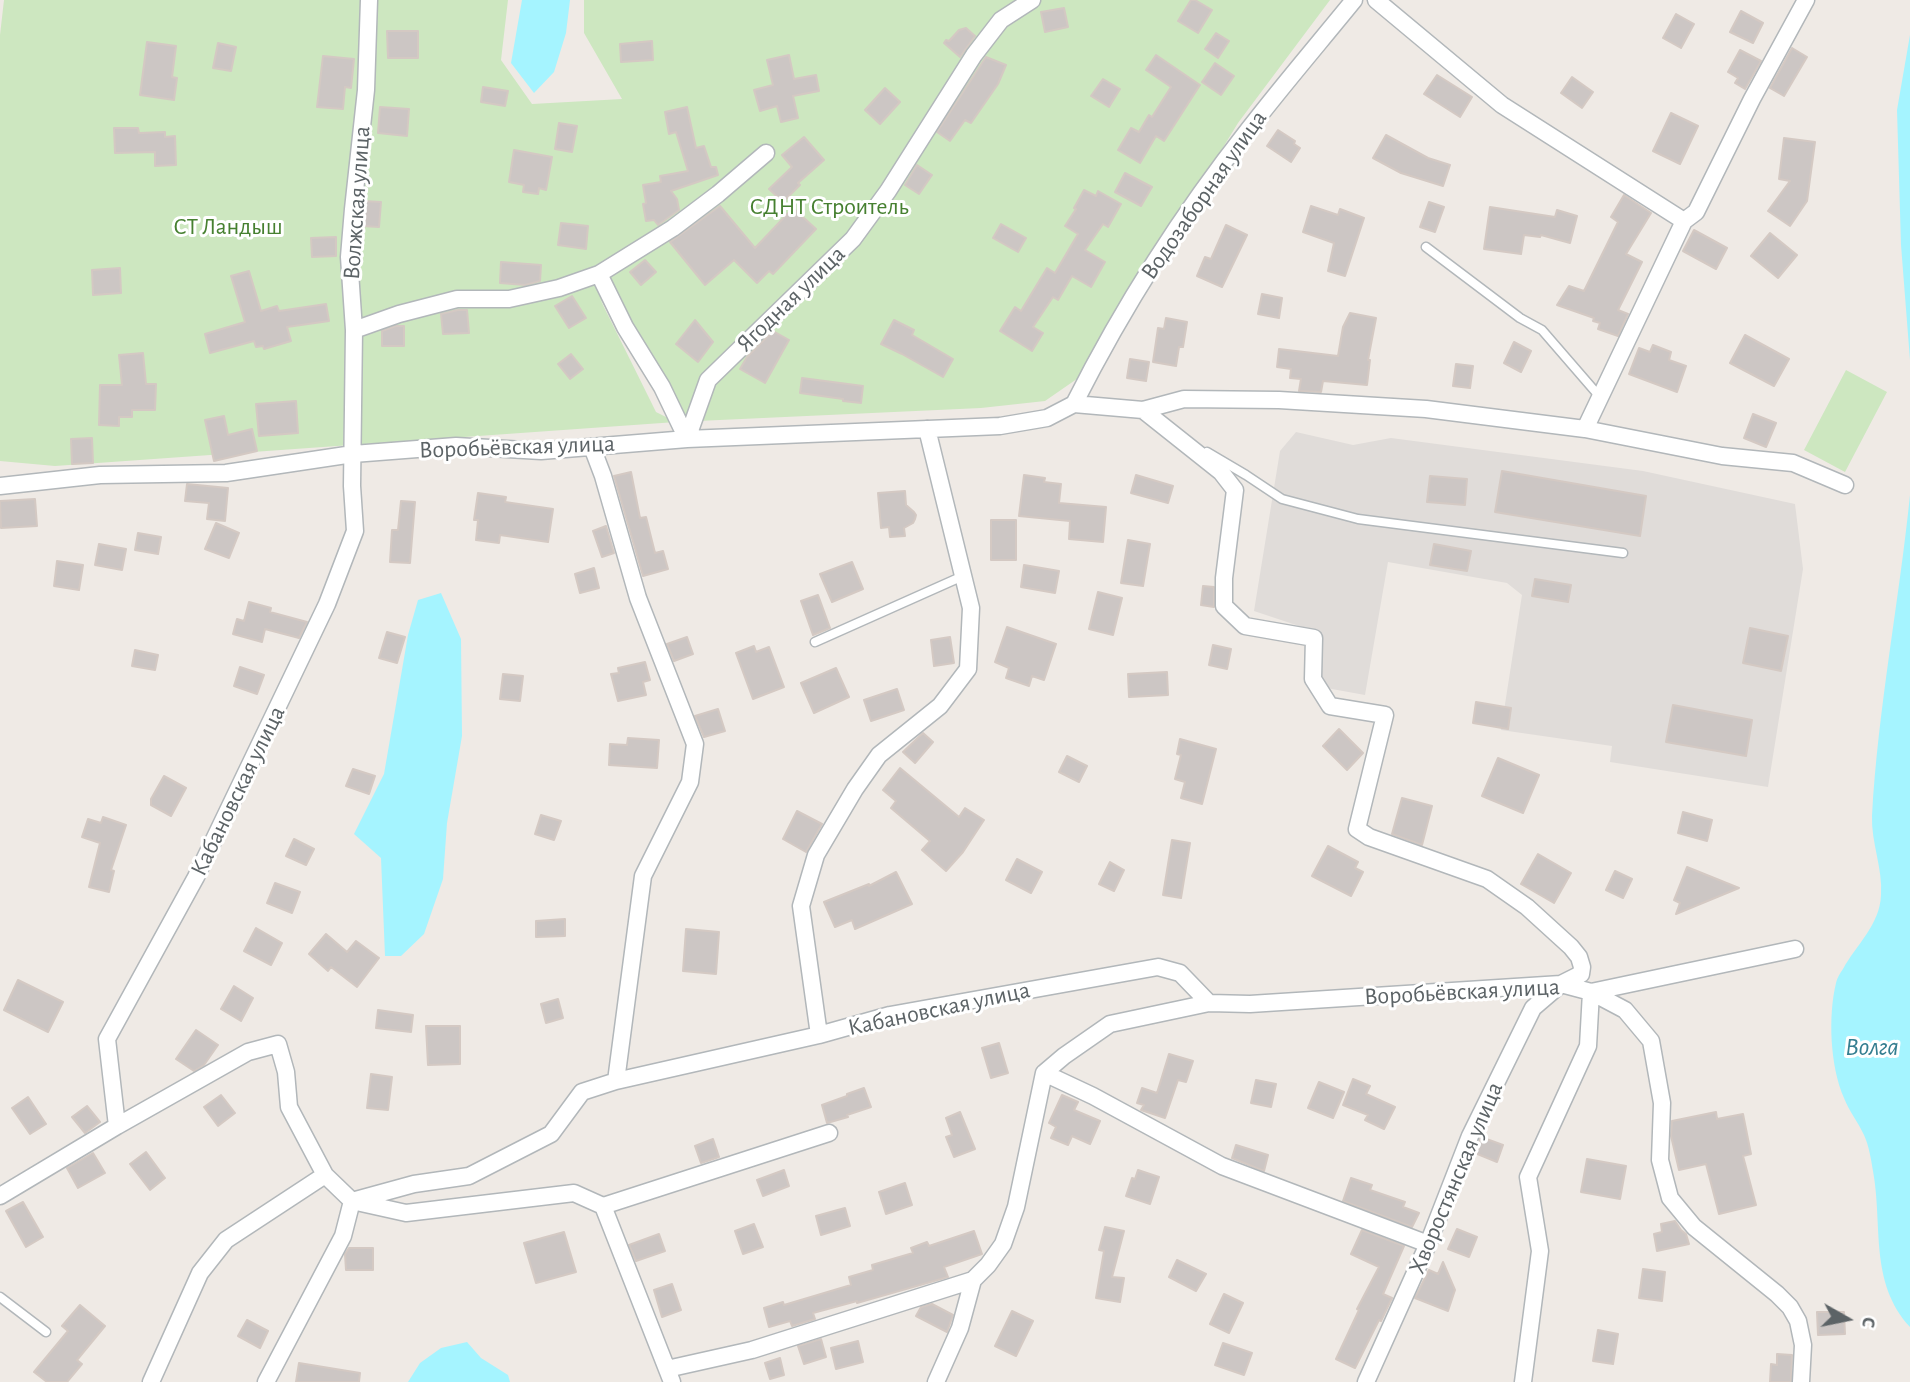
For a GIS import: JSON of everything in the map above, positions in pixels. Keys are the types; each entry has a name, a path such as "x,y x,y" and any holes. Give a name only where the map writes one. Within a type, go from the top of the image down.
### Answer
{"street":[{"name":"Волжская улица","path":"353,451 354,330 349,257 366,90 369,0"},
{"name":"Ягодная улица","path":"687,439 708,380 853,239 888,191 974,55 1001,20 1032,0"},
{"name":"Водозаборная улица","path":"1074,404 1101,350 1164,247 1248,129 1354,0"},
{"path":"1376,0 1502,105 1684,221"},
{"path":"1585,429 1684,221 1696,212 1752,99 1806,0"},
{"path":"354,330 399,314 457,299 509,299 559,288 599,274 673,228 766,153"},
{"path":"599,274 625,327 662,387 687,439"},
{"path":"1074,404 1143,410 1184,399 1279,400 1426,409 1585,429 1722,456 1793,463 1845,485"},
{"name":"Воробьёвская улица","path":"0,485 100,475 226,473 353,451 456,446 541,451 687,439 1012,424 1047,418 1074,404"},
{"path":"1143,410 1168,430"},
{"path":"819,1035 801,906 816,855 855,789 879,755 940,706 968,669 971,608 927,429"},
{"name":"Хворостянская улица","path":"1168,430 1221,472 1235,491 1224,578 1224,606 1245,626 1314,638 1313,679 1330,706 1385,715 1357,829 1369,837 1487,879 1527,907 1571,947 1579,957 1582,967 1581,974 1561,984 1533,1008 1470,1136 1367,1382"},
{"path":"592,447 638,598 695,744 690,782 643,876 616,1081"},
{"name":"Кабановская улица","path":"117,1126 107,1038 197,877 327,604 355,531 353,451"},
{"name":"Воробьёвская улица","path":"1044,1073 1110,1024 1209,1003 1250,1004 1561,984 1591,992 1795,949"},
{"name":"Кабановская улица","path":"352,1200 414,1184 469,1176 551,1134 582,1092 616,1081 819,1035 890,1015 1158,967 1180,973 1209,1003"},
{"path":"1523,1382 1540,1251 1528,1177 1588,1045 1591,992 1625,1010 1651,1041 1662,1103 1660,1160 1670,1198 1694,1227 1790,1307 1798,1321 1803,1345 1801,1382"},
{"path":"0,1196 248,1052 278,1044 286,1072 289,1107 325,1175 352,1200 406,1213 574,1193 603,1206 829,1133"},
{"path":"603,1206 670,1376 973,1280 1003,1244 1016,1207 1044,1073 1093,1096 1222,1166 1427,1244"},
{"path":"151,1382 200,1273 226,1240 325,1175"},
{"path":"266,1382 342,1236 352,1200"},
{"path":"936,1382 960,1328 973,1280"}],"lane":[{"path":"1426,247 1520,317 1542,330 1600,398"},
{"path":"1168,430 1282,499 1358,519 1623,553"},
{"path":"815,642 963,576"},
{"path":"0,1297 46,1332"}],"shaded area":[{"path":"1296,432 1353,445 1391,438 1643,471 1795,504 1803,569 1768,787 1610,762 1612,746 1501,730 1522,595 1507,583 1388,562 1365,695 1321,687 1323,634 1254,611 1280,451"}],"green space":[{"path":"4,0 508,0 501,60 532,104 622,99 584,33 584,0 1330,0 1238,123 1084,374 1045,401 981,408 676,422 55,466 0,461 0,35","holes":["600,299 675,420 656,412"]},
{"path":"1846,370 1887,392 1845,472 1804,450"}],"water":[{"path":"522,0 570,0 566,33 554,72 534,93 511,63"},
{"path":"1910,35 1910,360 1901,245 1897,110"},
{"name":"Волга","path":"1910,495 1910,1327 1897,1310 1883,1272 1871,1157 1864,1135 1839,1085 1833,1056 1831,1025 1837,979 1872,925 1880,906 1880,875 1872,816 1884,695"},
{"path":"441,593 461,639 462,736 447,823 443,879 424,934 401,956 385,956 381,858 354,834 384,774 408,635 418,600"},
{"path":"467,1342 481,1358 508,1375 510,1382 408,1382 420,1363 441,1348"}],"building":[{"path":"1191,0 1212,10 1198,33 1178,21"},
{"path":"1064,8 1068,27 1045,32 1041,12"},
{"path":"1741,11 1763,23 1753,43 1730,32"},
{"path":"1676,14 1694,24 1681,48 1663,38"},
{"path":"966,28 975,36 960,57 944,43 959,30"},
{"path":"387,31 418,31 418,58 388,58"},
{"path":"1216,33 1229,41 1218,58 1205,49"},
{"path":"652,41 653,60 621,62 620,44"},
{"path":"147,42 176,46 172,77 177,78 174,100 140,95"},
{"path":"218,43 236,47 231,71 213,68"},
{"path":"1792,48 1807,57 1784,96 1770,88"},
{"path":"1740,50 1761,61 1745,89 1735,83 1738,78 1728,72"},
{"path":"789,55 794,79 816,75 819,91 793,96 798,118 781,122 777,106 760,111 754,90 773,85 767,60"},
{"path":"1156,55 1200,85 1164,141 1156,136 1140,163 1118,150 1131,128 1139,132 1149,115 1152,117 1171,87 1146,70"},
{"path":"323,56 354,59 351,88 345,87 343,109 317,107"},
{"path":"986,57 1006,65 998,84 971,123 965,120 950,141 937,132"},
{"path":"1215,63 1234,76 1221,95 1202,82"},
{"path":"1437,75 1472,97 1460,117 1424,94"},
{"path":"1572,77 1593,92 1582,108 1561,93"},
{"path":"1103,79 1120,89 1109,107 1091,96"},
{"path":"483,87 508,91 505,106 481,102"},
{"path":"885,88 900,102 880,124 865,110"},
{"path":"380,107 409,109 407,136 378,133"},
{"path":"687,107 696,148 704,146 711,167 716,167 718,175 671,191 677,199 679,210 658,225 654,220 646,221 643,185 661,182 660,176 688,171 676,132 669,134 665,112"},
{"path":"1671,113 1698,126 1680,164 1653,151"},
{"path":"559,123 577,126 572,152 555,149"},
{"path":"114,128 138,128 139,133 165,132 165,137 175,136 176,165 155,166 155,152 115,153"},
{"path":"1278,130 1295,141 1294,144 1300,148 1291,162 1267,146"},
{"path":"1386,135 1428,158 1450,165 1443,186 1401,173 1373,158"},
{"path":"804,137 824,160 798,183 800,185 783,202 769,189 792,167 782,155"},
{"path":"1784,138 1815,142 1807,201 1790,226 1768,211 1790,181 1779,179"},
{"path":"514,150 552,157 546,190 539,188 538,194 523,192 524,185 509,182"},
{"path":"917,165 932,175 919,194 905,185"},
{"path":"1125,173 1152,187 1141,206 1115,192"},
{"path":"1084,190 1096,196 1098,191 1121,204 1108,227 1103,224 1085,250 1105,262 1091,287 1072,276 1058,300 1053,297 1033,327 1043,333 1032,351 1000,331 1015,307 1021,311 1047,268 1055,273 1078,234 1065,226"},
{"path":"1624,195 1651,213 1626,254 1642,262 1618,310 1628,314 1618,336 1598,329 1600,323 1593,321 1594,318 1557,305 1569,286 1584,291 1618,222 1611,217"},
{"path":"364,201 381,202 379,227 362,226"},
{"path":"1429,202 1444,207 1435,232 1420,227"},
{"path":"720,206 755,248 793,208 816,229 773,274 769,271 757,283 734,260 705,285 670,242"},
{"path":"1311,206 1338,215 1340,209 1364,218 1345,276 1328,271 1334,243 1303,232"},
{"path":"1490,207 1555,217 1557,210 1577,216 1570,243 1541,235 1524,235 1521,254 1484,249"},
{"path":"561,223 588,226 586,249 558,245"},
{"path":"1001,224 1026,238 1018,252 993,238"},
{"path":"1226,225 1247,235 1222,287 1197,276 1205,257 1211,259"},
{"path":"1694,230 1727,248 1716,269 1683,251"},
{"path":"1770,233 1797,255 1778,278 1751,256"},
{"path":"336,237 336,256 312,257 311,238"},
{"path":"645,260 656,272 641,285 630,272"},
{"path":"501,262 541,265 540,281 525,285 500,283"},
{"path":"120,268 121,293 93,295 92,270"},
{"path":"249,271 261,311 277,306 279,311 326,304 329,321 287,327 291,341 264,349 263,346 256,347 254,341 210,353 205,334 245,322 231,276"},
{"path":"1262,294 1282,298 1279,318 1258,314"},
{"path":"572,296 586,318 569,328 555,306"},
{"path":"467,310 469,333 443,334 441,314"},
{"path":"1350,313 1376,318 1368,360 1367,385 1323,381 1321,392 1299,391 1301,379 1290,378 1291,369 1277,367 1279,349 1338,356 1343,327"},
{"path":"1166,318 1187,322 1183,347 1179,347 1176,366 1153,362 1158,328 1164,329"},
{"path":"695,320 713,342 698,362 676,344"},
{"path":"894,320 914,330 912,335 953,359 943,377 881,344"},
{"path":"404,326 404,346 382,346 382,331"},
{"path":"773,331 789,340 765,383 740,369 747,357"},
{"path":"1745,335 1789,359 1774,386 1730,363"},
{"path":"1514,342 1531,351 1521,372 1504,363"},
{"path":"1653,345 1671,352 1669,360 1686,366 1677,392 1629,374 1639,348 1650,352"},
{"path":"143,353 146,384 156,384 155,410 132,410 132,417 119,417 119,426 99,425 100,385 122,385 119,355"},
{"path":"571,354 583,369 570,379 558,364"},
{"path":"1130,359 1149,362 1146,381 1127,378"},
{"path":"1456,364 1473,366 1470,388 1453,386"},
{"path":"802,378 863,386 861,403 800,393"},
{"path":"296,401 298,433 259,436 256,404"},
{"path":"1753,414 1776,423 1766,447 1744,438"},
{"path":"224,416 228,435 252,429 257,451 214,461 205,420"},
{"path":"92,438 93,463 72,464 71,439"},
{"path":"1502,471 1646,496 1640,536 1495,512"},
{"path":"631,472 640,518 646,517 655,553 663,551 668,569 643,576 614,476"},
{"path":"1024,475 1061,484 1059,503 1106,507 1103,542 1069,539 1070,521 1019,516"},
{"path":"1136,475 1173,486 1168,503 1131,493"},
{"path":"1430,476 1467,479 1465,505 1427,502"},
{"path":"187,484 228,488 225,521 207,519 209,503 185,501"},
{"path":"905,491 906,505 916,515 915,519 904,528 905,536 890,537 889,527 881,528 878,493"},
{"path":"478,493 506,497 505,502 553,509 548,542 500,535 499,543 476,540 478,520 474,520"},
{"path":"35,499 37,526 1,528 0,501"},
{"path":"401,501 415,502 410,563 390,562 392,530 398,530"},
{"path":"991,520 1016,520 1016,560 991,560"},
{"path":"216,523 239,533 229,558 205,549"},
{"path":"606,526 614,553 602,557 593,531"},
{"path":"138,533 161,537 158,554 135,550"},
{"path":"1128,540 1150,544 1143,586 1121,583"},
{"path":"99,544 126,549 122,570 95,565"},
{"path":"1434,544 1471,551 1467,571 1430,565"},
{"path":"57,561 83,565 79,590 54,586"},
{"path":"852,562 863,589 832,602 820,574"},
{"path":"1024,565 1059,571 1055,593 1021,587"},
{"path":"594,568 599,588 580,593 575,574"},
{"path":"1535,579 1571,585 1568,602 1532,596"},
{"path":"1203,586 1214,587 1214,607 1201,605"},
{"path":"1098,592 1122,598 1113,635 1089,629"},
{"path":"818,595 830,628 813,635 801,601"},
{"path":"249,602 271,608 270,612 307,622 299,638 265,629 262,642 233,634 237,619 244,621"},
{"path":"1007,627 1056,644 1044,680 1032,676 1029,686 1006,678 1009,668 995,662"},
{"path":"1750,628 1788,636 1781,671 1743,663"},
{"path":"387,632 405,637 397,663 379,658"},
{"path":"687,637 693,654 674,661 667,644"},
{"path":"950,637 954,663 934,666 931,640"},
{"path":"1213,645 1231,649 1227,669 1209,665"},
{"path":"754,646 756,652 769,647 784,687 753,699 736,653"},
{"path":"135,650 158,655 155,670 132,666"},
{"path":"645,662 650,680 643,682 646,695 618,701 611,674 619,673 618,668"},
{"path":"240,667 264,675 257,694 234,686"},
{"path":"836,668 849,697 814,713 801,683"},
{"path":"1167,672 1168,695 1129,697 1128,674"},
{"path":"503,674 523,676 520,701 500,699"},
{"path":"897,689 904,710 871,721 864,700"},
{"path":"1476,702 1511,708 1508,729 1473,723"},
{"path":"1673,705 1752,720 1746,756 1666,742"},
{"path":"718,709 725,731 704,737 695,716"},
{"path":"1339,729 1363,753 1347,770 1323,746"},
{"path":"923,733 933,742 915,763 903,752"},
{"path":"628,738 659,740 657,768 609,765 610,744 627,745"},
{"path":"1180,739 1216,749 1202,804 1181,798 1185,782 1175,779 1181,755 1177,754"},
{"path":"1067,756 1087,766 1079,782 1059,772"},
{"path":"1498,758 1539,775 1523,813 1482,796"},
{"path":"900,768 959,817 965,808 984,820 963,852 946,871 922,850 930,841 891,808 896,801 883,790"},
{"path":"353,769 375,776 369,794 346,786"},
{"path":"164,776 186,788 171,816 151,805 151,799"},
{"path":"1402,798 1432,806 1422,845 1392,834"},
{"path":"797,811 822,824 806,852 783,839"},
{"path":"1683,812 1712,820 1707,841 1678,833"},
{"path":"541,815 561,821 554,840 535,834"},
{"path":"103,817 126,825 111,870 114,871 109,892 89,887 100,843 82,837 88,819 101,823"},
{"path":"294,839 314,849 306,865 286,856"},
{"path":"1172,840 1190,843 1181,898 1163,895"},
{"path":"1328,846 1358,862 1355,868 1363,872 1351,896 1312,876"},
{"path":"1538,854 1571,873 1554,903 1521,884"},
{"path":"1017,859 1042,872 1031,893 1006,880"},
{"path":"1110,862 1124,870 1114,891 1099,884"},
{"path":"1687,867 1739,888 1676,914 1680,903 1674,900"},
{"path":"1615,871 1632,879 1623,898 1606,890"},
{"path":"896,872 912,904 855,929 852,920 835,927 824,902 869,886"},
{"path":"275,883 300,892 292,913 267,903"},
{"path":"565,919 565,936 536,937 536,921"},
{"path":"256,928 282,943 271,965 244,951"},
{"path":"686,929 719,932 716,974 683,971"},
{"path":"326,934 347,952 356,941 379,958 357,987 331,967 328,971 309,954"},
{"path":"18,980 63,1002 48,1032 4,1010"},
{"path":"234,986 253,998 241,1021 221,1009"},
{"path":"558,999 563,1018 546,1023 541,1004"},
{"path":"378,1010 413,1015 411,1032 376,1028"},
{"path":"426,1026 460,1026 460,1064 428,1065"},
{"path":"196,1030 218,1045 204,1065 194,1071 176,1059"},
{"path":"999,1043 1008,1073 991,1078 982,1048"},
{"path":"1169,1054 1193,1061 1186,1082 1178,1080 1165,1118 1141,1110 1144,1105 1137,1103 1142,1088 1157,1093"},
{"path":"371,1074 392,1077 388,1110 367,1108"},
{"path":"1353,1079 1370,1086 1366,1094 1395,1107 1384,1129 1365,1120 1368,1115 1343,1105"},
{"path":"1256,1080 1276,1084 1271,1107 1251,1103"},
{"path":"1319,1082 1344,1092 1333,1118 1308,1108"},
{"path":"864,1088 871,1107 827,1123 822,1105"},
{"path":"221,1095 235,1113 218,1126 204,1107"},
{"path":"1062,1095 1078,1102 1074,1110 1100,1121 1090,1144 1072,1136 1068,1145 1051,1138 1056,1127 1049,1123"},
{"path":"28,1097 46,1124 30,1134 12,1108"},
{"path":"87,1106 100,1122 85,1133 72,1117"},
{"path":"960,1112 975,1149 954,1157 946,1137 952,1135 946,1118"},
{"path":"1716,1112 1717,1119 1743,1114 1751,1154 1743,1156 1756,1205 1719,1214 1706,1164 1679,1170 1671,1136 1672,1121"},
{"path":"1481,1137 1503,1145 1497,1162 1475,1153"},
{"path":"713,1139 719,1157 701,1163 695,1146"},
{"path":"1236,1145 1268,1155 1264,1171 1232,1158"},
{"path":"146,1152 165,1178 150,1190 130,1164"},
{"path":"93,1153 105,1173 78,1188 67,1168"},
{"path":"1587,1159 1626,1166 1620,1199 1581,1192"},
{"path":"784,1170 789,1186 763,1196 757,1180"},
{"path":"1138,1170 1159,1177 1150,1204 1126,1196"},
{"path":"1351,1178 1372,1185 1370,1190 1405,1202 1403,1207 1419,1213 1412,1227 1343,1201"},
{"path":"905,1183 912,1205 886,1214 879,1192"},
{"path":"23,1202 43,1237 26,1247 6,1211"},
{"path":"845,1208 850,1226 821,1235 816,1216"},
{"path":"1675,1221 1686,1234 1689,1244 1657,1251 1654,1234 1662,1232 1661,1224"},
{"path":"754,1224 763,1247 743,1254 735,1231"},
{"path":"1105,1227 1124,1231 1112,1277 1124,1278 1120,1302 1096,1298 1104,1251 1099,1250"},
{"path":"1457,1229 1477,1237 1469,1257 1448,1249"},
{"path":"1362,1230 1404,1246 1383,1294 1392,1298 1355,1368 1336,1359 1359,1310 1357,1309 1379,1267 1351,1254"},
{"path":"974,1231 982,1254 944,1267 948,1277 813,1313 815,1319 792,1326 790,1321 769,1327 764,1308 783,1302 784,1305 851,1285 849,1277 873,1270 872,1265 913,1253 911,1248 927,1242 929,1246"},
{"path":"564,1232 576,1272 536,1283 524,1243"},
{"path":"659,1234 665,1251 636,1261 629,1245"},
{"path":"349,1248 373,1248 373,1270 346,1270 345,1254"},
{"path":"1177,1260 1206,1274 1196,1291 1169,1277"},
{"path":"1443,1262 1455,1290 1448,1311 1415,1298 1429,1270 1438,1274"},
{"path":"1643,1269 1665,1272 1662,1301 1639,1298"},
{"path":"672,1284 681,1310 662,1317 654,1290"},
{"path":"1224,1294 1243,1303 1229,1333 1210,1324"},
{"path":"932,1304 953,1315 947,1332 916,1316 921,1307"},
{"path":"80,1305 105,1326 77,1360 82,1364 67,1382 47,1382 34,1372 68,1331 62,1326"},
{"path":"1012,1311 1033,1321 1016,1356 995,1346"},
{"path":"1817,1312 1844,1312 1845,1334 1818,1335"},
{"path":"247,1320 268,1331 260,1348 238,1336"},
{"path":"1598,1330 1618,1334 1613,1364 1593,1361"},
{"path":"821,1339 826,1357 804,1364 798,1346"},
{"path":"858,1341 863,1362 836,1369 831,1348"},
{"path":"1223,1343 1252,1353 1244,1375 1215,1365"},
{"path":"1777,1354 1792,1355 1791,1382 1770,1382 1771,1364 1777,1365"},
{"path":"780,1358 784,1375 770,1379 765,1363"},
{"path":"299,1363 360,1373 359,1382 296,1382"}],"park label":[{"name":"СДНТ Строитель","path":"829,207"},
{"name":"СТ Ландыш","path":"228,227"}]}
